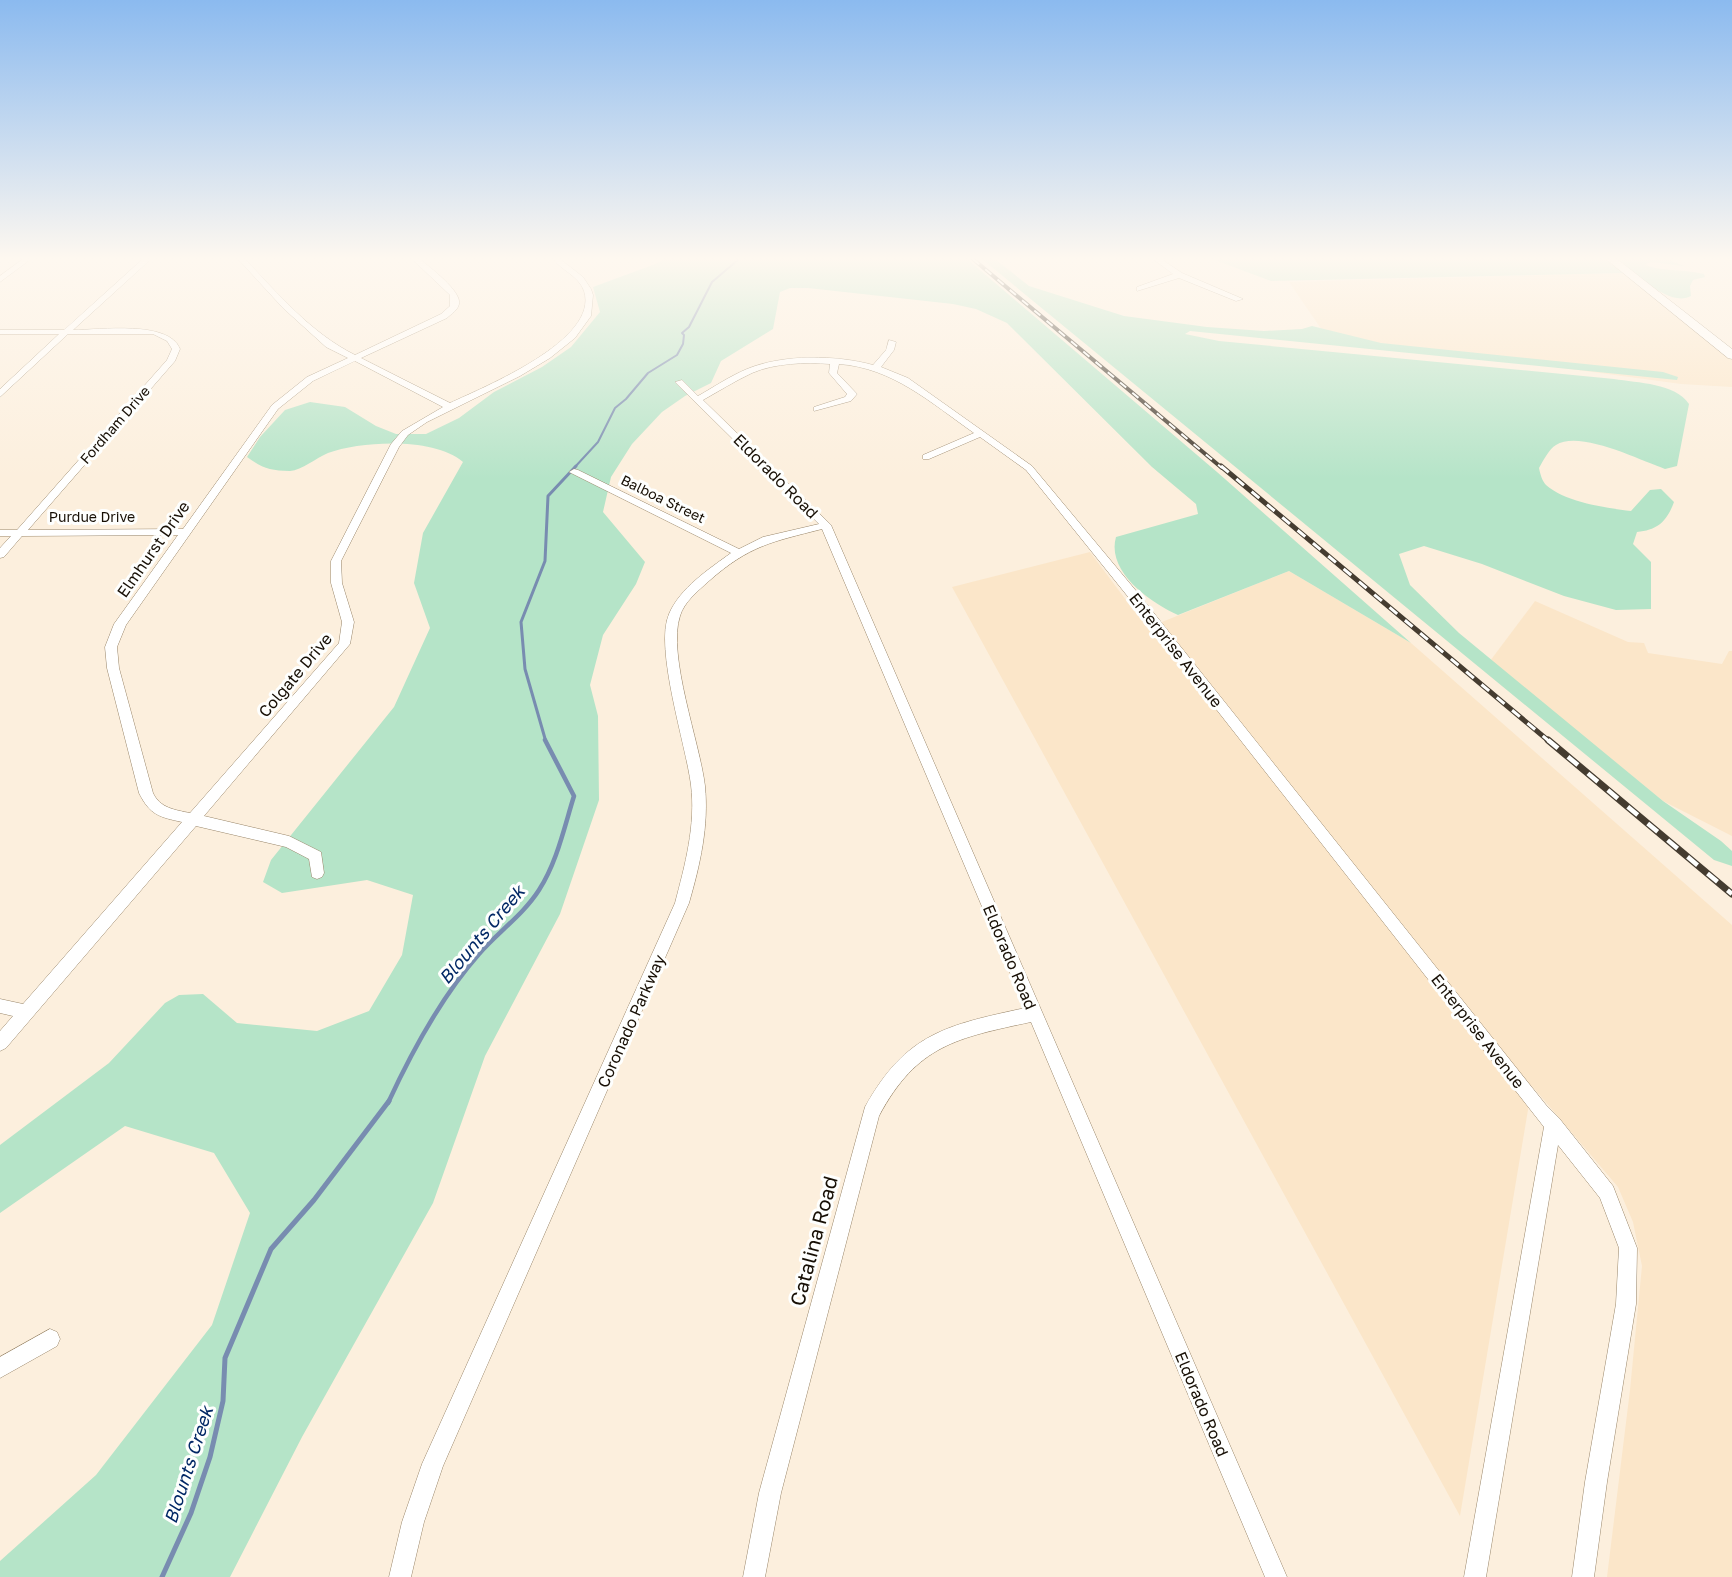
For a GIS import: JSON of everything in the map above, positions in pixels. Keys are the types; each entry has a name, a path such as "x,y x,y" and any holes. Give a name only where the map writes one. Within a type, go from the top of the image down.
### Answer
{"main road":[{"path":"1704,333 1732,355"}],"street":[{"path":"0,394 65,333"},
{"name":"Fordham Drive","path":"0,555 171,361 175,354 172,340 154,333"},
{"path":"314,333 319,338 355,358 451,407"},
{"name":"Elmhurst Drive","path":"317,873 316,855 289,842 192,820 159,810 152,805 146,792 110,657 114,636 120,624 279,402 310,379 411,333"},
{"name":"Colgate Drive","path":"0,1043 344,644 350,626 349,616 334,581 334,570 339,551 397,442 411,429 553,353 576,333"},
{"path":"876,367 890,350 892,342"},
{"path":"817,409 849,399 852,394 833,373 835,360"},
{"name":"Enterprise Avenue","path":"697,400 762,367 793,361 835,360 876,367 905,380 1015,457 1042,481 1540,1111 1607,1192 1628,1248 1626,1304 1596,1482 1583,1577"},
{"name":"Eldorado Road","path":"680,382 826,525 1276,1577"},
{"path":"926,457 982,434"},
{"name":"Balboa Street","path":"574,472 739,553"},
{"name":"Coronado Parkway","path":"400,1577 413,1522 433,1464 672,931 682,903 697,839 698,788 670,638 674,616 687,595 739,553 771,538 826,525"},
{"name":"Purdue Drive","path":"0,532 184,532"},
{"path":"0,1006 26,1012"},
{"name":"Catalina Road","path":"754,1577 770,1493 871,1113 880,1093 894,1072 924,1046 980,1025 1034,1014"},
{"path":"1475,1577 1553,1124"},
{"path":"0,1368 50,1339"}],"shaded area":[{"path":"1324,333 1698,333 1732,360 1732,387 1681,384 1326,336"},
{"path":"1090,552 1147,628 1289,571 1411,643 1732,925 1732,1577 1607,1577 1630,1390 1642,1266 1633,1222 1618,1187 1532,1086 1460,1516 952,587"},
{"path":"1535,601 1628,642 1644,643 1648,653 1722,664 1729,651 1732,651 1732,836 1663,801 1490,661"}],"green space":[{"path":"583,333 767,333 721,361 711,383 685,396 662,412 632,444 611,477 603,512 645,562 636,584 603,635 590,685 598,716 599,800 560,914 485,1056 433,1203 302,1437 230,1577 0,1577 0,1561 96,1475 212,1325 250,1213 214,1153 125,1126 0,1213 0,1145 109,1063 165,1003 179,995 203,994 237,1023 317,1031 369,1011 402,955 413,895 367,880 282,893 263,882 271,860 394,707 430,628 414,583 423,533 463,462 434,448 397,444 342,449 290,471 267,468 247,457 260,437 285,410 310,402 345,407 376,426 396,434 426,434 459,418 494,392 542,367 571,347"},
{"path":"1017,333 1053,333 1217,472 1411,643 1289,571 1178,615 1156,603 1133,585 1124,574 1115,550 1116,537 1198,514 1196,504 1152,467"},
{"path":"1072,333 1187,333 1185,334 1219,341 1614,379 1655,385 1683,397 1689,404 1677,466 1665,469 1610,448 1580,441 1567,441 1553,447 1539,468 1542,479 1554,491 1586,503 1631,511 1650,490 1661,489 1674,502 1661,523 1651,529 1637,532 1633,544 1651,562 1651,609 1616,610 1564,596 1482,564 1424,546 1399,554 1410,585 1459,633 1663,801 1732,851 1732,866 1714,860"},
{"path":"1206,333 1339,333 1381,343 1663,372 1678,377 1677,380"}],"waterway":[{"name":"Blounts Creek","path":"574,468 598,442 615,408 626,399 648,373 677,355 683,344 682,333"},
{"name":"Blounts Creek","path":"546,742 525,669 521,622 545,561 548,496 576,466"},
{"name":"Blounts Creek","path":"389,1101 417,1044 452,988 479,954 533,899 551,868 574,796 546,742"},
{"name":"Blounts Creek","path":"162,1577 191,1513 210,1457 223,1401 225,1358 271,1249 314,1200 389,1101"}],"railway":[{"path":"1061,333 1222,468"},
{"path":"1221,466 1550,742"},
{"path":"1548,740 1732,894"}]}
